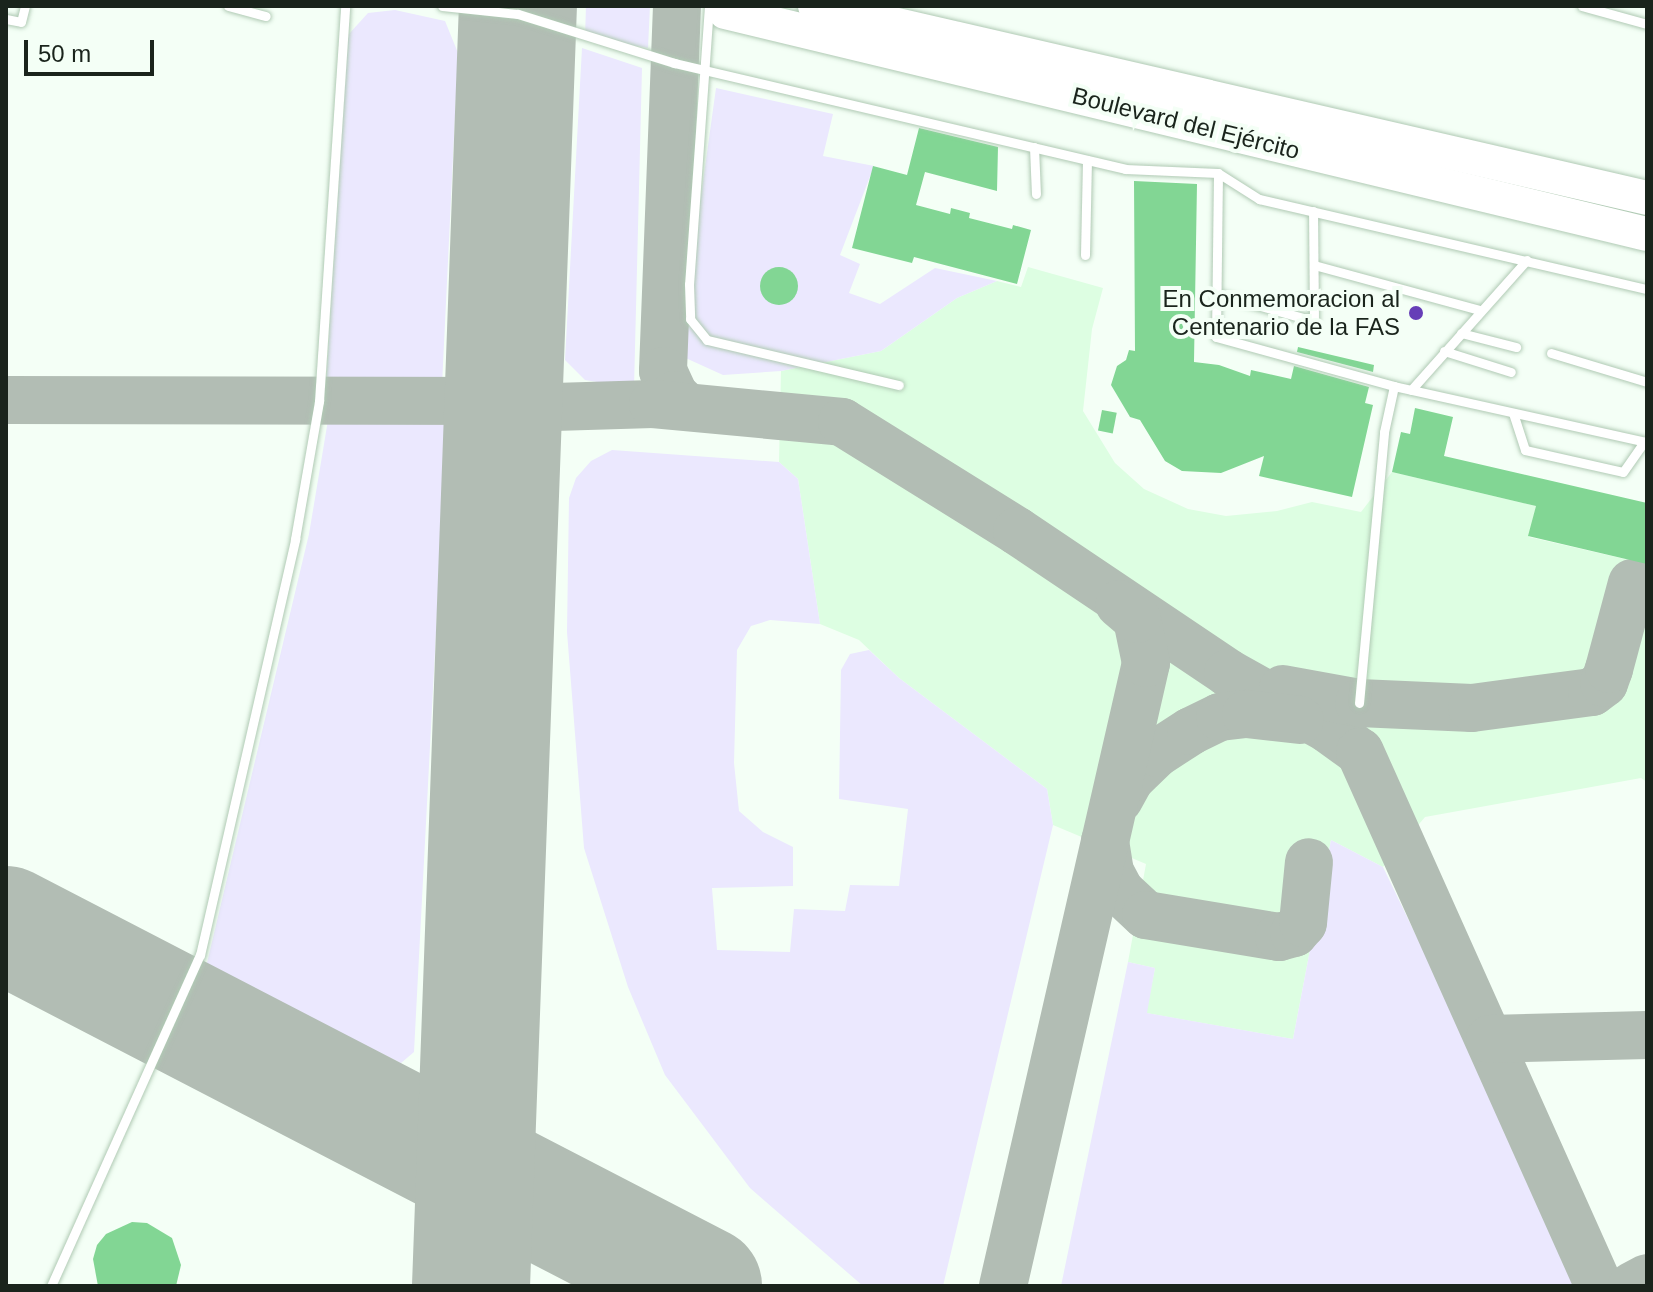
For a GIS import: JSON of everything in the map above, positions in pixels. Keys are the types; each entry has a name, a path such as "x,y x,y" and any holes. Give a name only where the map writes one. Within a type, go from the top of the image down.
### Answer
{"highway":[{"name":"Boulevard del Ejército","path":"815,6 1647,198"},
{"name":"Boulevard del Ejército","path":"717,9 1647,234"}],"lane":[{"path":"6,19 21,22 25,6"},
{"path":"228,6 266,16"},
{"path":"51,1286 200,955 295,539 319,401 345,6"},
{"path":"442,6 518,14 707,70 1125,169 1218,173 1259,199 1647,289"},
{"path":"1582,6 1647,24"},
{"path":"717,9 707,70 689,284 690,319 707,340 899,385"},
{"path":"1034,147 1036,194"},
{"path":"1085,255 1087,160"},
{"path":"1218,173 1216,337 1394,386 1645,442 1623,472 1525,450 1513,413"},
{"path":"1218,294 1314,321 1313,211"},
{"path":"1411,390 1527,260"},
{"path":"1314,265 1480,310"},
{"path":"1461,333 1516,347"},
{"path":"1444,351 1511,372"},
{"path":"1551,353 1647,382"},
{"path":"1359,703 1384,432 1394,386"}],"shaded area":[{"path":"586,6 650,6 648,48 585,37"},
{"path":"395,10 445,21 458,53 442,385 326,385 348,35 368,13"},
{"path":"582,48 642,68 634,388 585,380 565,360"},
{"path":"716,88 833,114 823,156 874,166 840,255 860,264 849,293 880,304 935,268 997,281 957,298 881,351 781,371 723,375 679,355"},
{"path":"1028,267 1103,288 1092,329 1083,411 1115,463 1144,489 1188,509 1226,516 1277,511 1312,502 1361,512 1392,472 1536,506 1529,537 1647,564 1647,782 1641,778 1425,817 1383,867 1331,840 1293,1039 1146,1013 1155,968 1128,962 1146,864 1053,825 1047,789 899,678 859,640 820,624 798,479 779,462 781,371 881,351 957,298 997,281 1021,287"},
{"path":"328,420 447,422 414,1052 401,1063 206,967 309,534"},
{"path":"612,450 779,462 798,479 820,624 770,620 751,626 737,650 734,763 739,811 763,832 793,847 793,886 712,888 717,950 790,952 794,909 845,911 850,885 899,886 908,809 839,799 841,670 850,654 869,650 899,678 1047,789 1053,825 943,1286 863,1286 750,1188 665,1075 628,987 584,848 567,632 569,498 576,478 591,461"},
{"path":"1331,840 1383,867 1585,1286 1061,1286 1128,962 1155,968 1147,1013 1293,1039"}],"building":[{"path":"919,128 998,147 997,191 925,172 916,205 950,214 951,208 970,213 969,218 1012,229 1013,225 1031,230 1017,284 914,257 912,263 852,248 873,166 907,175"},
{"path":"1134,181 1197,184 1194,362 1219,365 1250,376 1251,370 1291,379 1294,366 1369,387 1365,403 1373,405 1352,497 1259,476 1264,456 1221,473 1182,471 1165,461 1140,420 1130,417 1111,385 1117,366 1126,360 1129,350 1135,351"},
{"path":"779,267 792,273 798,286 792,299 779,305 766,299 760,286 766,273"},
{"path":"1298,347 1374,365 1373,372 1297,352"},
{"path":"1415,408 1453,417 1444,456 1647,503 1647,564 1528,536 1536,506 1392,472 1401,432 1410,434"},
{"path":"1102,410 1117,413 1113,433 1098,431"},
{"path":"132,1222 147,1223 172,1238 181,1265 176,1286 98,1286 93,1259 97,1245 106,1234"}],"taxiway":[{"path":"677,6 663,371 674,395 686,406"},
{"path":"508,349 513,377 523,391 554,407"},
{"path":"6,400 506,401"},
{"path":"504,465 524,422 554,407 653,404 842,422 1017,531 1228,673 1328,729 1360,752 1599,1286"},
{"path":"1283,689 1359,703 1472,708 1592,692 1604,683 1632,583"},
{"path":"1003,1286 1146,663 1137,619 1119,604"},
{"path":"1119,799 1130,779 1157,753 1220,717 1246,714 1300,720"},
{"path":"1105,841 1110,872 1120,891 1146,915 1279,937 1294,933 1303,923 1309,862"},
{"path":"1490,1039 1647,1035"},
{"path":"479,1133 497,1168 530,1196"},
{"path":"474,1237 483,1217 494,1207 510,1198 530,1196"},
{"path":"1632,1286 1647,1278"}],"runway":[{"path":"471,1286 518,6"},
{"path":"6,925 703,1286"}],"place":[{"name":"En Conmemoracion al Centenario de la FAS","path":"1416,313"}]}
